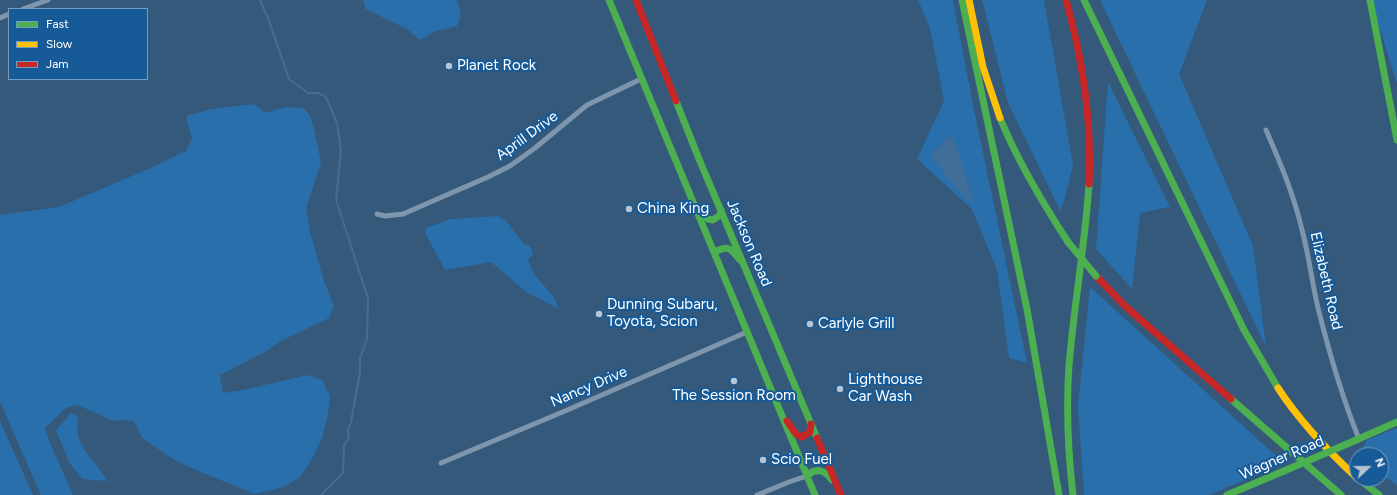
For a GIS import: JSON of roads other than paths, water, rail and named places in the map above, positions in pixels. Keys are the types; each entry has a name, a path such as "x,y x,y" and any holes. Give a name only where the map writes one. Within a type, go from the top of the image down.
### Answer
{"main road":[{"path":"609,0 640,79 815,495"},
{"name":"Jackson Road","path":"636,0 721,210 841,494"},
{"path":"962,0 1040,379 1058,495"},
{"path":"968,0 984,68 1001,121 1028,177 1046,209 1068,242 1096,276 1125,306 1341,495"},
{"path":"1066,0 1073,23 1085,82 1089,152 1084,241 1069,366 1068,434 1072,495"},
{"path":"1084,0 1258,357 1294,412 1327,449 1349,470"},
{"path":"1370,0 1397,140"},
{"path":"691,198 702,214 708,219 713,220 717,218 721,210"},
{"path":"714,252 725,247 730,248 746,268"},
{"path":"780,411 799,436 802,437 808,435 811,432 811,424"},
{"name":"Wagner Road","path":"1227,495 1397,422"},
{"path":"807,476 814,470 818,469 825,471 831,477 841,494"},
{"path":"1369,487 1379,495"}],"street":[{"path":"26,8 48,0"},
{"name":"Aprill Drive","path":"377,214 385,216 403,214 510,166 535,148 587,105 640,79"},
{"name":"Elizabeth Road","path":"1266,130 1292,194 1302,230 1331,356 1345,404 1359,439"},
{"name":"Nancy Drive","path":"441,463 747,332"},
{"path":"757,495 807,476"}],"waterway":[{"path":"260,0 268,18 289,79 308,93 318,93 326,97 337,123 341,150 336,200 368,298 367,339 360,358 360,372 351,422 348,430 349,438 344,445 343,473 321,495"}],"place":[{"name":"Planet Rock","path":"449,66"},
{"name":"China King","path":"629,209"},
{"name":"Dunning Subaru, Toyota, Scion","path":"599,314"},
{"name":"Carlyle Grill","path":"810,324"},
{"name":"The Session Room","path":"734,381"},
{"name":"Lighthouse Car Wash","path":"840,389"},
{"name":"Scio Fuel","path":"763,460"}]}
